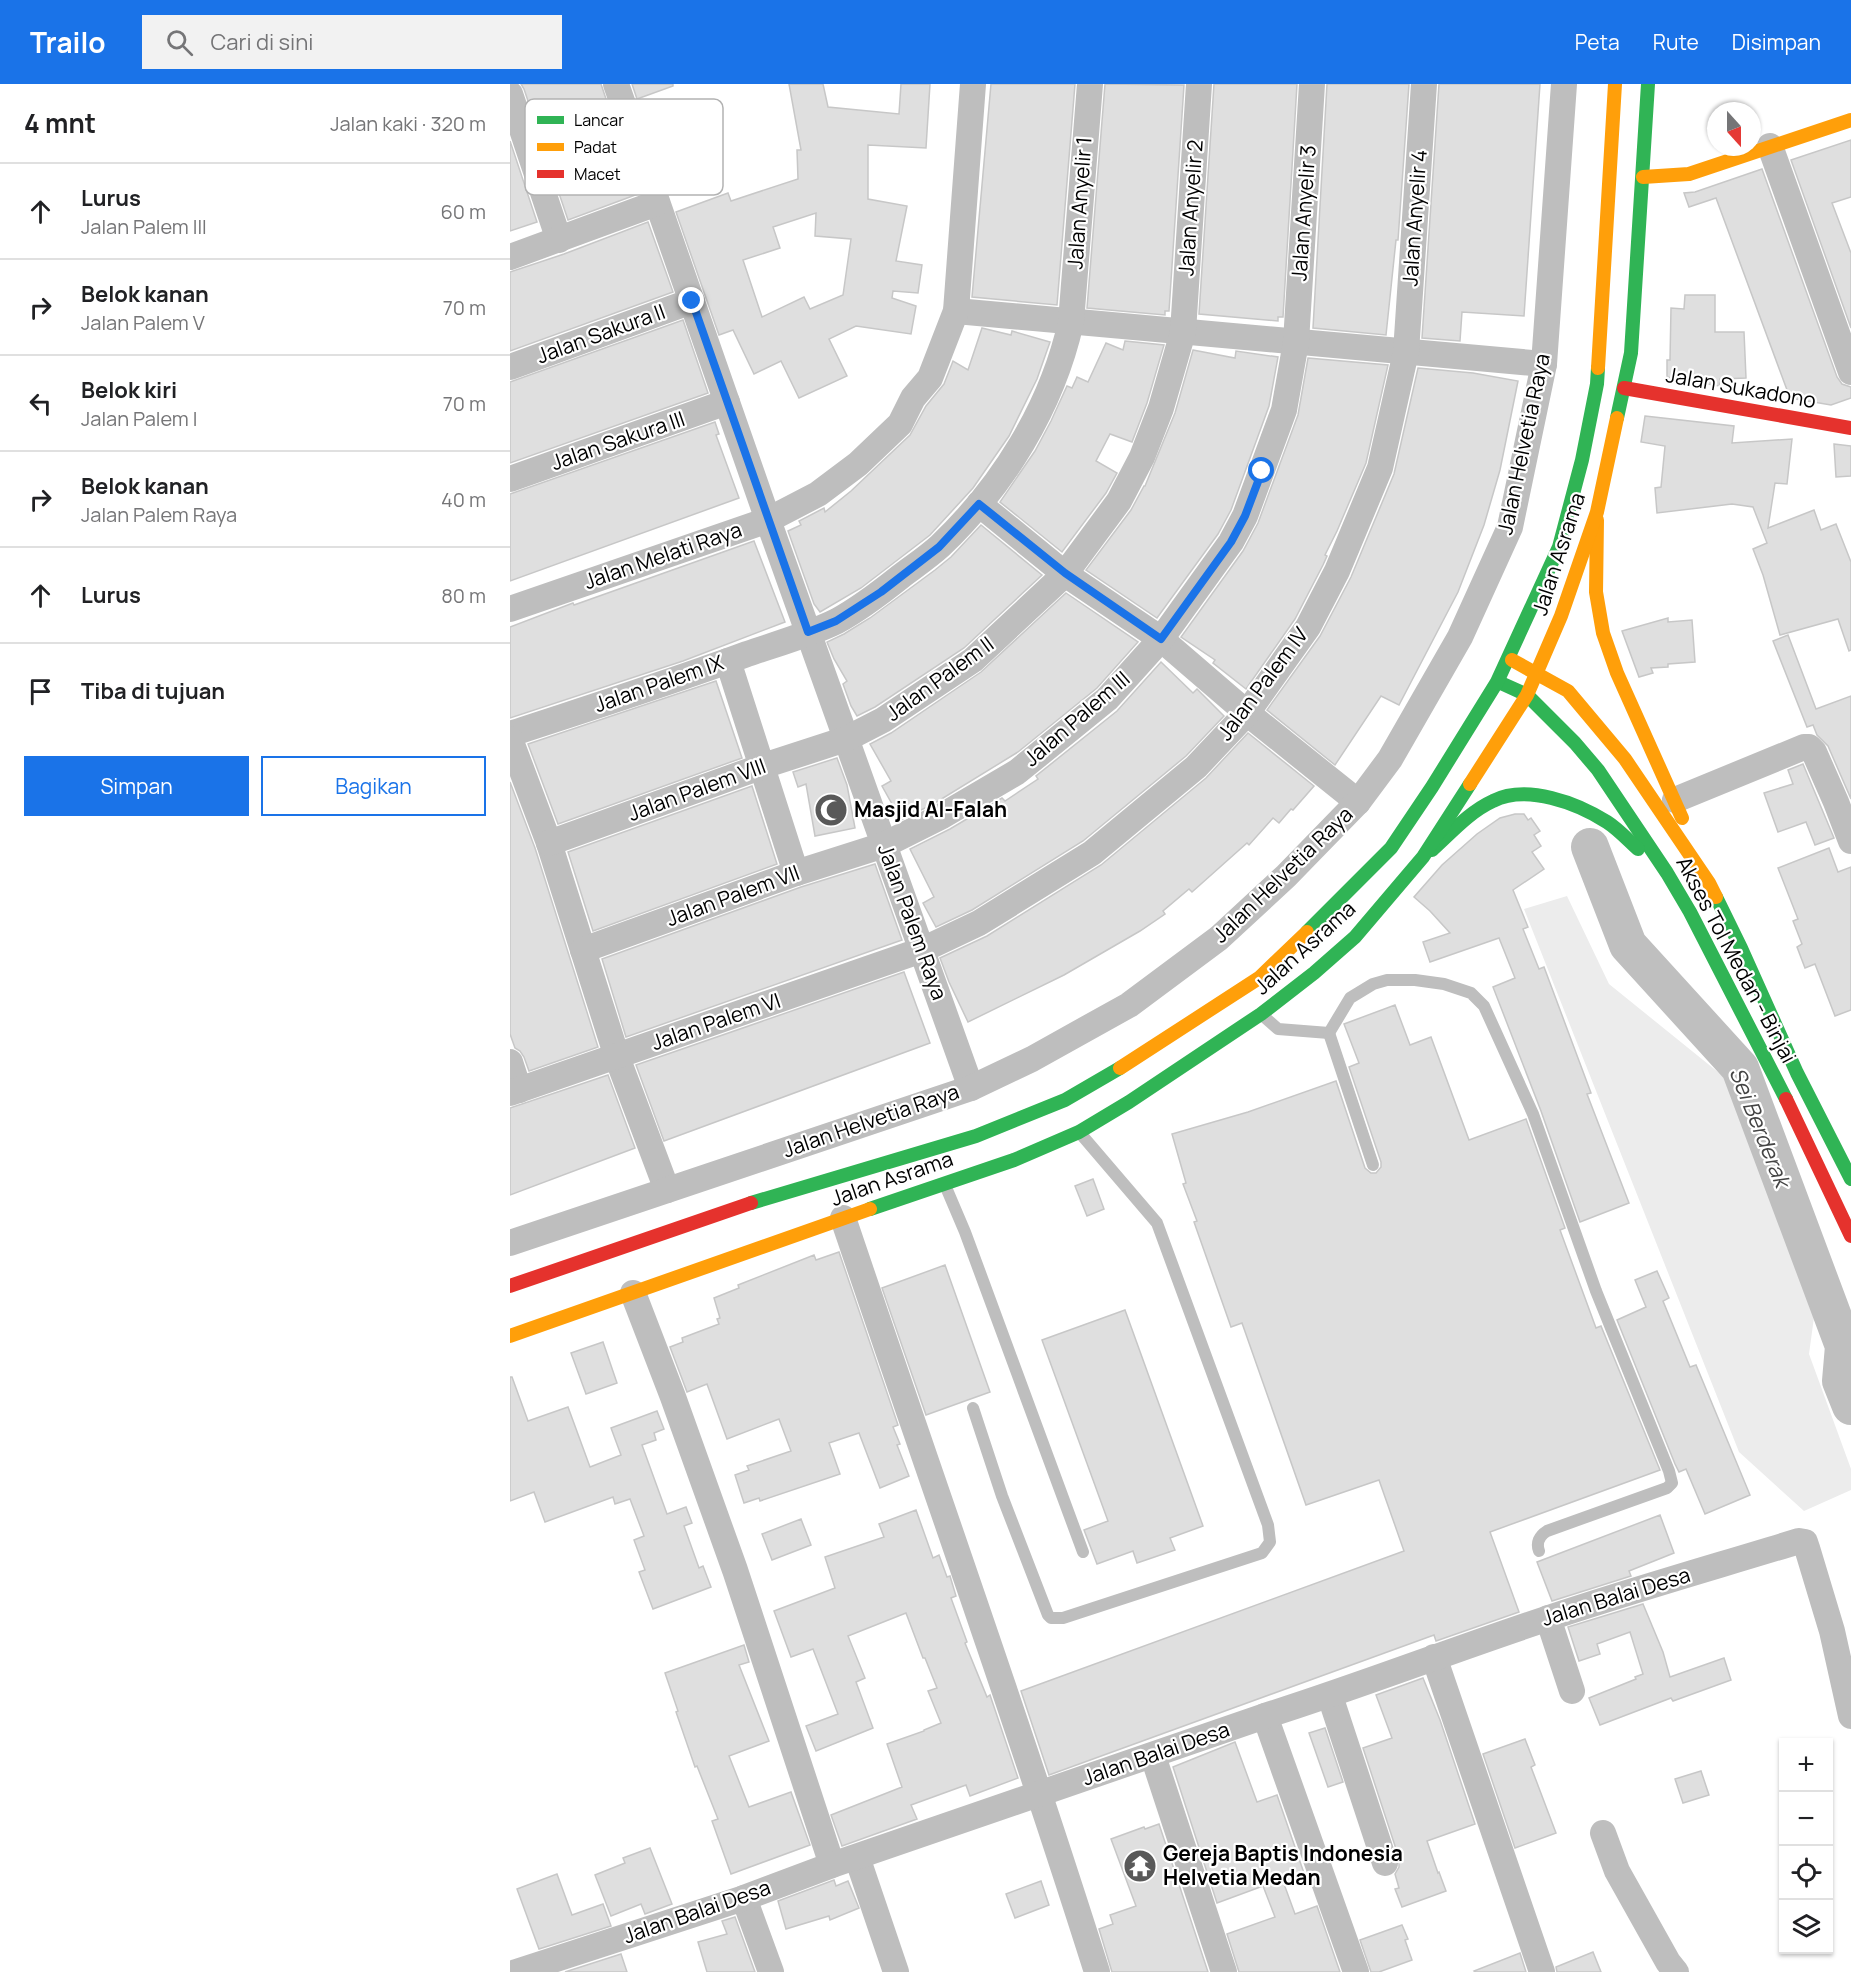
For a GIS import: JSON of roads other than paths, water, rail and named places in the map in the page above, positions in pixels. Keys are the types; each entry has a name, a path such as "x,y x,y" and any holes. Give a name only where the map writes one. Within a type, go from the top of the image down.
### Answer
{"main road":[{"name":"Jalan Asrama","path":"510,1336 1014,1160 1079,1132 1130,1102 1261,1014 1314,973 1355,937 1423,857 1527,695 1561,616 1597,512 1631,353 1626,177 1615,84"},
{"name":"Jalan Asrama","path":"510,1286 752,1203 976,1136 1065,1100 1107,1076 1259,978 1391,848 1497,682 1559,547 1582,460 1597,384 1626,177 1648,84"},
{"path":"1626,177 1670,177 1689,174 1851,120"},
{"name":"Jalan Sukadono","path":"1624,388 1851,429"},
{"path":"1597,512 1596,592 1603,633 1617,673 1675,800 1709,883"},
{"name":"Akses Tol Medan - Binjai","path":"1507,658 1568,691 1625,759 1709,883 1797,1072 1848,1166"},
{"name":"Akses Tol Medan - Binjai","path":"1497,682 1527,695 1556,723 1598,770 1667,873 1690,912 1778,1081 1851,1236"},
{"path":"1423,857 1480,809 1502,797 1527,795 1560,801 1607,822 1667,873"}],"street":[{"name":"Jalan Palem Raya","path":"616,84 621,99"},
{"name":"Jalan Melati Raya","path":"510,609 768,520 818,494 858,464 900,424 913,398 930,378 956,311 973,84"},
{"name":"Jalan Anyelir 1","path":"979,504 1038,415 1053,384 1064,353 1071,322 1090,84"},
{"name":"Jalan Anyelir 2","path":"1183,332 1199,84"},
{"name":"Jalan Anyelir 3","path":"1296,342 1312,84"},
{"name":"Jalan Anyelir 4","path":"1406,352 1424,84"},
{"name":"Jalan Helvetia Raya","path":"510,1243 971,1088 1032,1059 1129,1005 1219,938 1286,876 1358,802 1390,759 1460,637 1510,527 1544,364 1564,84"},
{"path":"510,94 525,139"},
{"path":"1770,146 1851,372"},
{"path":"544,195 559,240"},
{"name":"Jalan Palem Raya","path":"654,195 971,1088"},
{"path":"510,257 657,203"},
{"name":"Jalan Sakura II","path":"510,367 692,301"},
{"path":"956,311 1544,364"},
{"name":"Jalan Palem II","path":"846,739 884,720 973,660 1065,573 1119,501 1142,457 1161,408 1183,332"},
{"name":"Jalan Palem III","path":"884,845 942,816 1017,772 1107,699 1161,639 1231,542 1245,516 1284,410 1296,342"},
{"name":"Jalan Palem IV","path":"922,950 978,923 1092,853 1196,767 1247,713 1308,627 1337,571 1380,468 1406,352"},
{"name":"Jalan Sakura III","path":"510,479 727,402"},
{"path":"979,504 1065,573 1161,639 1247,713 1358,802"},
{"name":"Jalan Palem IX","path":"510,734 728,661 836,621 881,592 939,547 979,504"},
{"path":"728,661 796,873"},
{"path":"510,739 549,843 617,1057 667,1190"},
{"name":"Jalan Palem VIII","path":"549,843 763,766 846,739"},
{"path":"1675,800 1804,747 1809,747 1844,798 1851,841"},
{"name":"Jalan Palem VII","path":"583,950 796,873 884,845"},
{"name":"Jalan Palem VI","path":"515,1091 922,950"},
{"path":"510,1062 515,1091"},
{"path":"843,1218 1040,1794 1097,1972"},
{"path":"633,1293 735,1570 832,1865"},
{"name":"Jalan Balai Desa","path":"516,1972 744,1898 832,1865 1265,1716 1330,1696 1548,1618 1799,1541 1805,1542 1808,1548 1832,1631 1851,1716"},
{"path":"1548,1618 1572,1691"},
{"path":"1434,1657 1542,1972"},
{"path":"1330,1696 1385,1863"},
{"path":"1265,1716 1356,1972"},
{"path":"1153,1756 1224,1972"},
{"path":"1603,1833 1617,1871 1668,1962 1676,1972"},
{"path":"856,1857 896,1972"},
{"path":"744,1898 771,1972"}],"lane":[{"path":"1373,1164 1329,1033 1350,998 1373,984 1387,980 1415,980 1444,984 1471,993 1484,1006 1533,1114 1596,1291 1670,1471 1672,1483 1666,1488 1546,1531 1538,1539 1539,1551"},
{"path":"1261,1014 1278,1029 1329,1033"},
{"path":"973,1408 1006,1507 1048,1615 1052,1618 1063,1618 1262,1553 1270,1542 1268,1525 1157,1223 1079,1132"},
{"path":"945,1184 965,1232 1083,1552"}],"waterway":[{"name":"Sei Berderak","path":"1590,847 1628,945 1740,1068 1844,1346 1841,1381 1851,1406"}],"place":[{"name":"Masjid Al-Falah","path":"831,810"},
{"name":"Gereja Baptis Indonesia Helvetia Medan","path":"1140,1866"}]}
